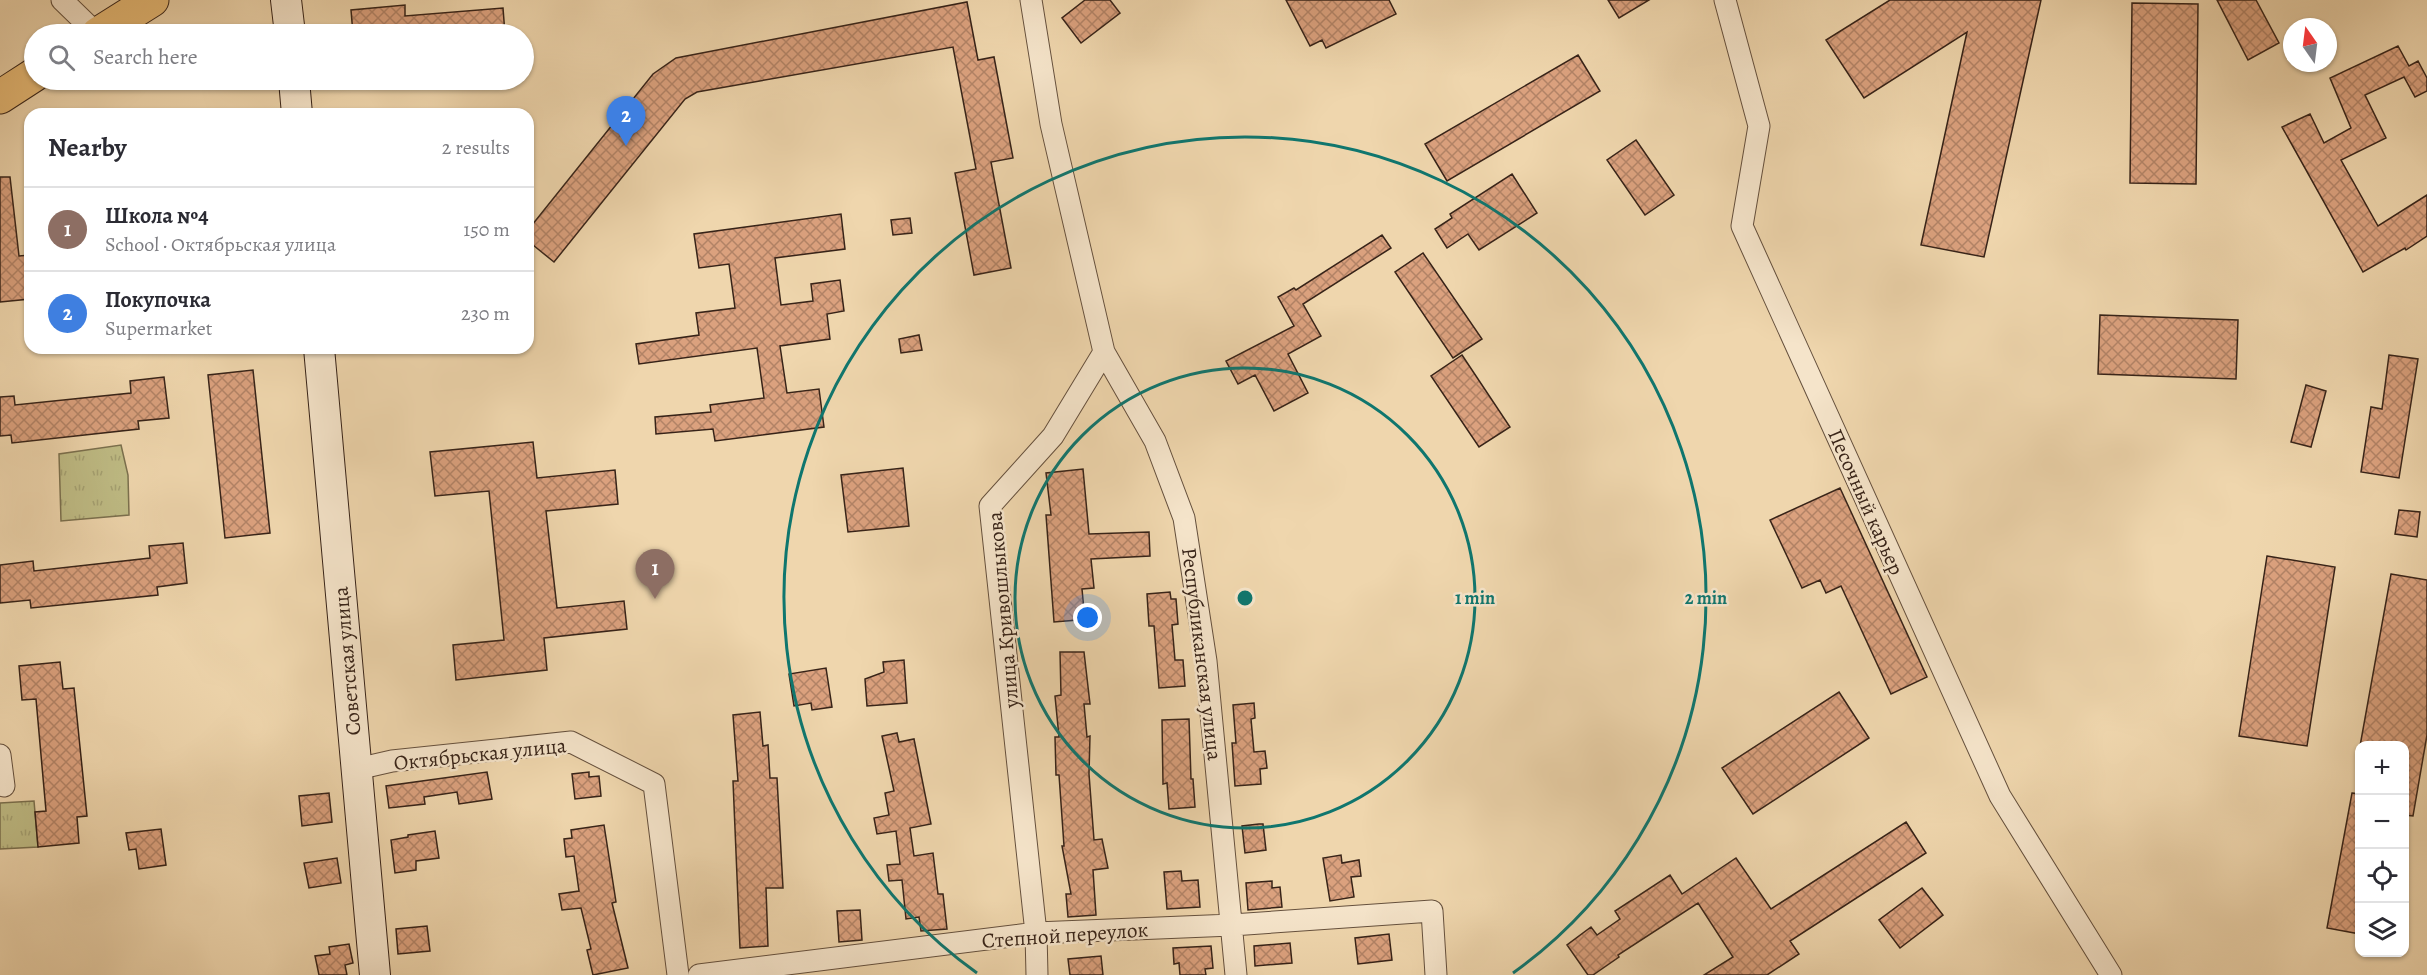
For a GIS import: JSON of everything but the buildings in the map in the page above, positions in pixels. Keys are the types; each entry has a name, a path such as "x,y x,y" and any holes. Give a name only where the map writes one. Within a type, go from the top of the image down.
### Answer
{"main road":[{"path":"113,24 152,0"},
{"path":"286,0 289,24"},
{"path":"0,97 24,81"},
{"path":"295,90 296,108"},
{"name":"Советская улица","path":"320,354 375,975"}],"street":[{"path":"62,0 87,24"},
{"path":"1031,0 1051,124 1104,352"},
{"name":"Песочный карьер","path":"1725,0 1759,126 1742,226 2000,796 2111,975"},
{"name":"Республиканская улица","path":"1104,352 1155,441 1184,518 1206,661 1236,975"},
{"name":"улица Кривошлыкова","path":"1037,975 1036,933 990,506 1053,436 1104,352"},
{"name":"Октябрьская улица","path":"357,769 393,761 571,741 654,784 678,975"},
{"path":"0,755 4,786"},
{"name":"Степной переулок","path":"699,975 1036,933 1232,926 1432,911 1436,975"}],"green space":[{"path":"121,445 128,475 129,515 61,521 59,454"},
{"path":"34,801 38,847 0,849 0,803"}],"place":[{"name":"Покупочка","path":"626,146"},
{"name":"Школа №4","path":"655,599"}]}
